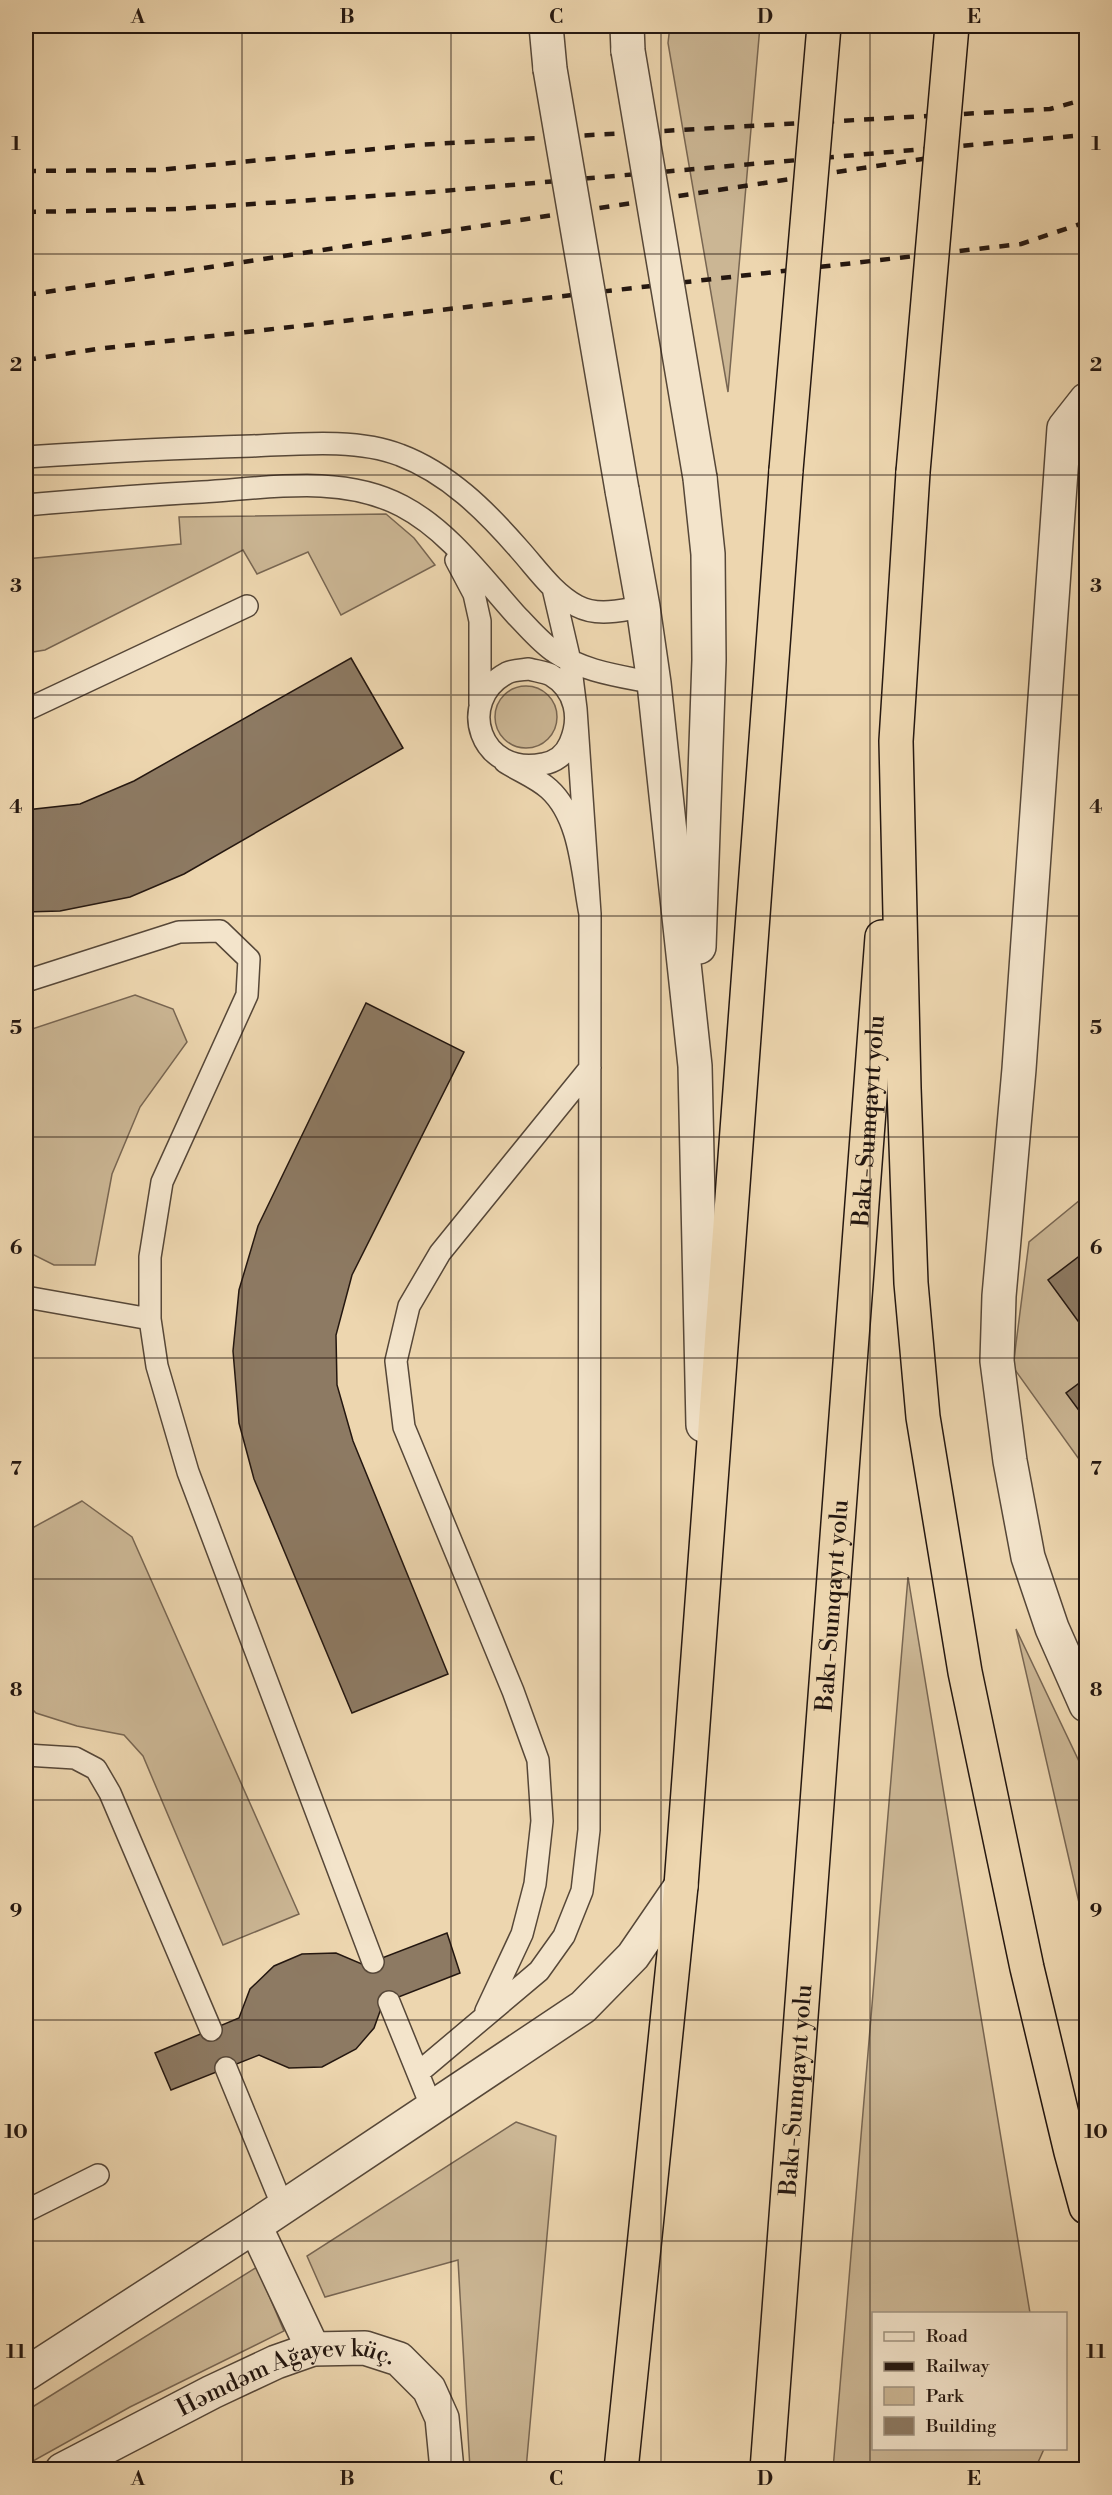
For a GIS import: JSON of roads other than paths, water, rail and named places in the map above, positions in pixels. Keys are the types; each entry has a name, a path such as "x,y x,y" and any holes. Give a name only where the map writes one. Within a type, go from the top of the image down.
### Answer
{"highway":[{"path":"621,2469 681,1886 786,470 824,26"},
{"path":"952,26 913,472 896,741 911,1282 923,1417 965,1672 1027,1968 1086,2207"},
{"name":"Bakı-Sumqayıt yolu","path":"767,2469 896,741"}],"street":[{"path":"546,26 550,69 644,607 695,1066"},
{"path":"628,38 700,478 708,554 709,660 695,1066 706,1551"},
{"path":"1086,400 1064,428 1020,1069 999,1296 997,1361 1010,1461 1028,1557 1052,1628 1086,1706"},
{"path":"26,2374 255,2226 583,2007 633,1956 681,1886"},
{"path":"255,2226 313,2349"},
{"name":"Həmdəm Ağayev küç.","path":"62,2469 276,2362 313,2349 364,2348 399,2359 429,2389 442,2418 447,2469"}],"lane":[{"path":"26,458 142,449 291,444 367,446 400,454 444,476 498,524 553,588 578,607 602,614 644,607"},
{"path":"26,505 291,486 346,488 375,494 403,506 439,531 554,652 570,661 591,668 654,683"},
{"path":"439,531 474,594 478,612 481,648 479,728 488,748 505,762 547,788 565,807 573,826 590,914"},
{"path":"418,2073 539,1971 564,1936 582,1891 590,1830 590,914 576,709 570,661 553,588"},
{"path":"26,710 247,606"},
{"path":"480,706 490,686 508,672 529,669 550,675 567,689 576,709 576,730 566,754 548,764 526,768 505,762"},
{"path":"26,981 179,932 220,931 249,959 247,995 162,1182 150,1257 150,1319 157,1366 188,1472 373,1962"},
{"path":"482,2020 522,1934 535,1884 542,1821 538,1760 513,1691 404,1427 396,1361 409,1306 440,1253 590,1068"},
{"path":"26,1296 150,1319"},
{"path":"26,1755 75,1758 96,1769 110,1793 211,2030"},
{"path":"389,2002 432,2108"},
{"path":"226,2068 283,2207"},
{"path":"26,2211 98,2175"}],"railway":[{"path":"26,171 158,170 416,145 1050,109 1086,99"},
{"path":"26,212 177,209 431,192 1074,136 1086,133"},
{"path":"26,295 949,155"},
{"path":"26,360 97,349 1021,244 1086,222"}]}
